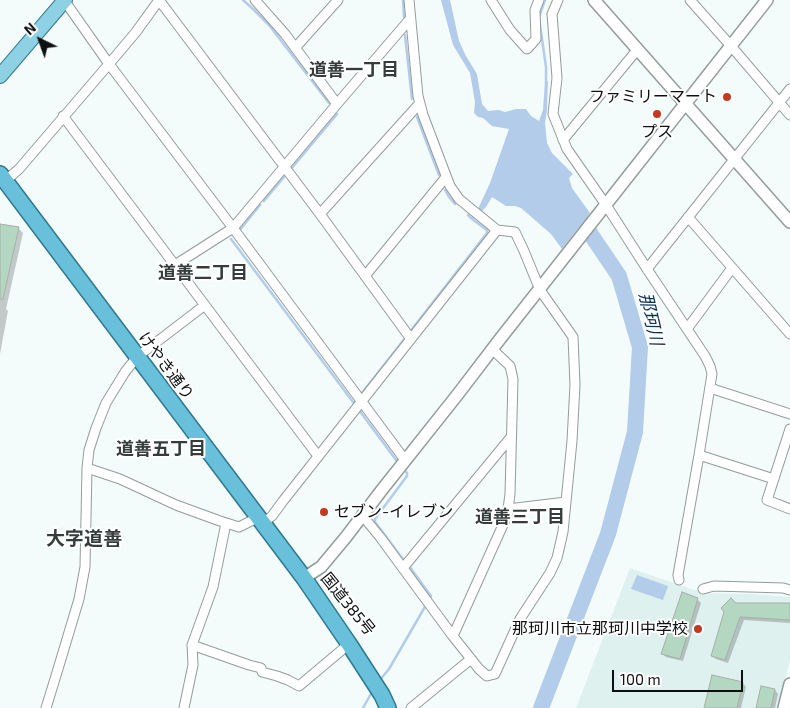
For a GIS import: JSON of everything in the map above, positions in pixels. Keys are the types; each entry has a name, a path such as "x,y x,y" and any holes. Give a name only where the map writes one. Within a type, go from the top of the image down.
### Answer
{"highway":[{"name":"けやき通り","path":"2,180 304,578"},
{"name":"国道385号","path":"304,578 382,695 388,708"},
{"name":"国道385号","path":"304,578 355,638 399,708"}],"main road":[{"path":"0,76 64,0"}],"street":[{"path":"64,0 109,64 405,460"},
{"path":"2,180 19,169 136,32 159,0 320,214 411,339"},
{"path":"255,0 286,34 336,104"},
{"path":"295,48 338,0"},
{"path":"362,515 479,669 487,676 495,674 520,619 550,573 557,558 563,532 572,441 575,385 573,337 541,287 515,232 497,230 459,199 450,186 423,115 418,96 409,0"},
{"path":"491,0 510,30 527,49 536,39 535,10 539,0"},
{"path":"558,0 552,14 557,78 553,114 563,140 604,208 705,356 712,374 678,575 679,580"},
{"path":"594,0 790,222"},
{"path":"690,0 790,115"},
{"path":"304,578 321,567 346,537 767,0"},
{"path":"175,264 233,228 336,104 410,19"},
{"path":"563,140 637,50"},
{"path":"647,269 790,89"},
{"path":"320,214 420,104"},
{"path":"63,116 318,456"},
{"path":"365,276 446,177"},
{"path":"688,217 790,334"},
{"path":"87,468 120,479 176,504 226,523 239,526 272,516 497,230"},
{"path":"687,329 732,268"},
{"path":"46,708 79,599 85,567 89,450 106,402 124,372 137,357 205,305"},
{"path":"453,636 507,516 508,509 513,379 510,366 492,349"},
{"path":"710,388 790,414"},
{"path":"790,429 767,500 790,509"},
{"path":"403,568 511,437"},
{"path":"699,455 774,479"},
{"path":"508,509 566,502"},
{"path":"184,708 193,665 192,645 213,587 226,523"},
{"path":"703,588 714,586 783,588 790,590"},
{"path":"192,645 261,668 262,672 278,676 299,686 349,644"},
{"path":"411,708 471,659"},
{"path":"784,708 790,684"}],"shaded area":[{"name":"那珂川市立那珂川中学校","path":"630,568 703,593 790,597 790,660 778,708 576,708"}],"water":[{"path":"441,0 450,0 459,41 477,74 482,104 488,111 499,110 505,112 526,109 531,116 539,121 543,110 545,81 548,81 545,123 547,143 552,153 573,174 569,178 572,188 590,213 562,249 551,234 521,208 506,206 492,197 482,211 478,209 490,183 509,129 492,126 474,113 475,102 470,73 453,45"},
{"path":"637,575 668,586 663,600 631,589"}],"building":[{"path":"0,224 19,227 3,299 0,299"},
{"path":"682,592 698,598 680,659 661,654"},
{"path":"731,598 736,603 790,603 790,620 740,617 725,660 711,656 724,612 721,608"},
{"path":"712,675 743,682 737,708 704,708"},
{"path":"761,686 775,689 771,708 756,708"}],"waterway":[{"path":"243,0 269,25 329,103"},
{"path":"403,0 404,17"},
{"path":"539,17 545,0"},
{"path":"540,25 546,67 546,84"},
{"path":"405,35 412,99"},
{"path":"291,169 337,114"},
{"path":"417,117 439,175"},
{"path":"264,201 284,177"},
{"path":"445,190 455,204"},
{"path":"239,231 260,205"},
{"name":"那珂川","path":"541,708 608,534 635,432 640,347 619,276 575,211 568,207"},
{"path":"468,215 472,219"},
{"path":"409,333 487,233 487,230 472,219 474,217"},
{"path":"231,239 356,406"},
{"path":"354,403 406,337"},
{"path":"359,410 399,464"},
{"path":"403,468 407,476 375,519 375,522 405,562"},
{"path":"409,566 431,596 429,600"},
{"path":"379,681 389,669 426,605"},
{"path":"363,708 373,690"}],"place":[{"name":"ファミリーマート","path":"727,97"},
{"name":"プス","path":"657,114"},
{"name":"セブン-イレブン","path":"324,512"},
{"name":"那珂川市立那珂川中学校","path":"698,629"}],"district":[{"name":"道善一丁目","path":"354,70"},
{"name":"道善二丁目","path":"203,273"},
{"name":"道善五丁目","path":"161,449"},
{"name":"道善三丁目","path":"520,517"},
{"name":"大字道善","path":"84,539"}]}
